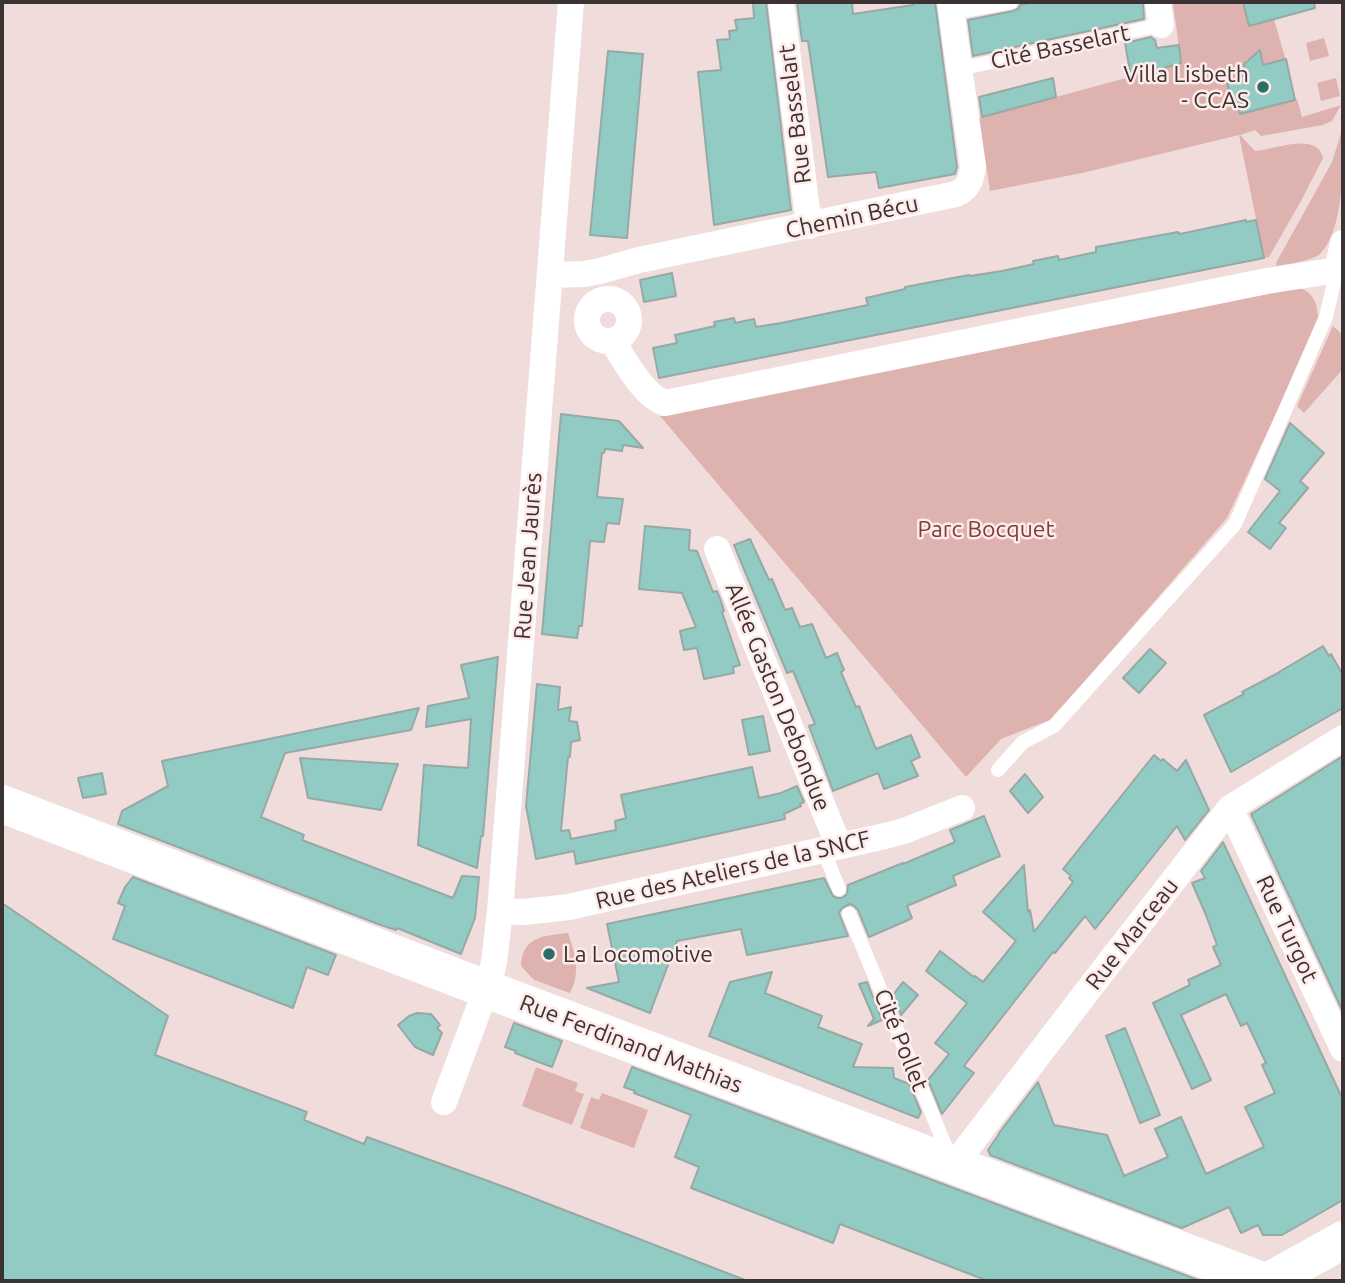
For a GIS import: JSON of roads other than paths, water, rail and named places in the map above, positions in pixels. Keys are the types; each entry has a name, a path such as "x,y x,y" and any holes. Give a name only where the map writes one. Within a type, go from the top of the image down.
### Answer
{"street":[{"name":"Rue Jean Jaurès","path":"444,1102 494,962 500,911 571,2"},
{"name":"Rue Basselart","path":"781,2 808,226"},
{"name":"Chemin Bécu","path":"550,275 600,271 639,260 962,192 968,186 973,167 951,8"},
{"path":"612,341 643,387 658,401 665,403 1267,281 1337,270 1343,243"},
{"name":"Allée Gaston Debondue","path":"717,549 831,848"},
{"name":"Rue Marceau","path":"954,1165 1230,808 1343,738"},
{"name":"Rue Ferdinand Mathias","path":"2,804 1262,1281"},
{"name":"Rue des Ateliers de la SNCF","path":"500,911 524,912 569,907 904,831 962,808"},
{"name":"Rue Turgot","path":"1230,808 1343,1049"},
{"path":"1269,1281 1343,1240"}],"lane":[{"path":"951,8 1011,2"},
{"name":"Cité Basselart","path":"959,69 1160,13"},
{"path":"998,770 1023,742 1054,726 1235,524 1326,317 1337,270"},
{"path":"831,848 839,889"},
{"name":"Cité Pollet","path":"849,914 954,1165"}],"place":[{"name":"Villa Lisbeth - CCAS","path":"1263,87"},
{"name":"La Locomotive","path":"549,954"}],"park label":[{"name":"Parc Bocquet","path":"986,529"}]}
